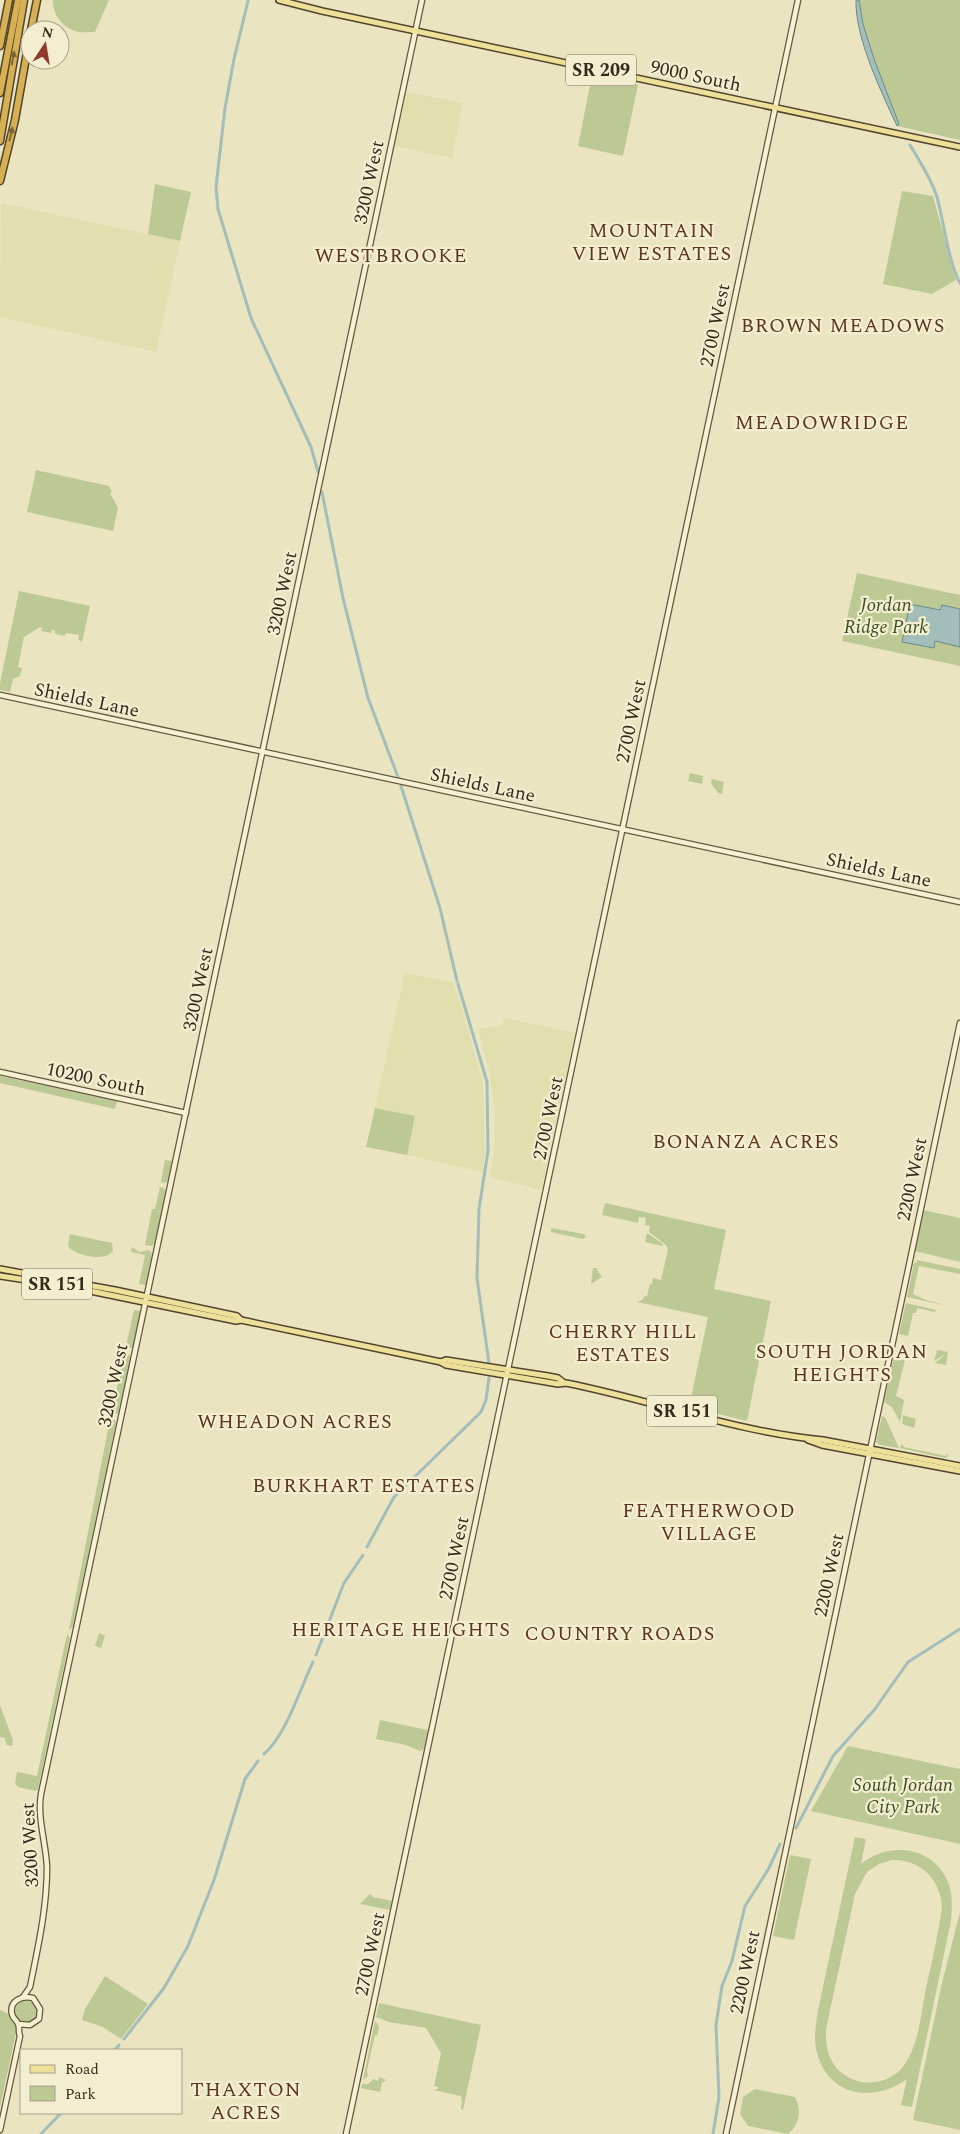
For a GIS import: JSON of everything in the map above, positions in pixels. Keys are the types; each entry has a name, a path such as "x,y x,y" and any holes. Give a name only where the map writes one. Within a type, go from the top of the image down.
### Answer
{"highway":[{"path":"0,46 9,0"},
{"path":"0,93 18,0"},
{"path":"0,141 24,0"},
{"path":"33,20 37,0"},
{"path":"0,182 15,120 24,70"}],"main road":[{"name":"9000 South","path":"279,0 322,12 960,147"},
{"name":"SR 151","path":"0,1269 147,1300"},
{"name":"SR 151","path":"0,1276 237,1316 242,1320 441,1362 446,1360 507,1373 558,1378 563,1382 628,1396 722,1421 960,1471"},
{"name":"SR 151","path":"870,1451 907,1455 960,1466"}],"street":[{"name":"3200 West","path":"0,2130 20,2036 18,2024 13,2018 12,2009 15,2002 23,1997 30,1986 46,1895 47,1861 40,1809 41,1794 422,0"},
{"name":"2700 West","path":"346,2134 798,0"},
{"name":"Shields Lane","path":"0,695 960,902"},
{"name":"2200 West","path":"726,2134 816,1699 960,1023"},
{"name":"10200 South","path":"0,1072 186,1113"},
{"name":"3200 West","path":"20,2036 27,2026 36,2021 40,2014 39,2005 33,1998 30,1986"},
{"path":"23,1997 33,1998"},
{"path":"18,2024 27,2026"}],"shaded area":[{"path":"406,92 463,103 452,158 394,146"},
{"path":"1,203 180,241 156,352 0,317"},
{"path":"405,973 454,983 483,1082 485,1153 483,1172 407,1155 415,1116 375,1108"},
{"path":"504,1018 575,1033 541,1190 490,1177 494,1152 495,1113 489,1070 478,1029 502,1026"}],"green space":[{"path":"53,0 109,0 95,32 77,32 70,29 70,20 60,20 53,5"},
{"path":"856,0 960,0 960,140 897,126 864,47 857,15"},
{"path":"592,75 638,85 623,156 578,146"},
{"path":"155,184 191,192 180,241 148,234"},
{"path":"902,191 933,196 956,280 932,294 883,284"},
{"path":"36,470 109,486 112,492 110,493 118,508 113,531 27,512"},
{"name":"Jordan Ridge Park","path":"857,573 960,595 960,666 842,641"},
{"path":"19,591 90,606 82,642 78,639 79,635 66,633 65,636 55,634 55,630 52,630 51,633 41,631 42,628 40,627 24,637 18,667 22,668 20,676 13,679 10,692 0,690"},
{"path":"690,773 703,776 702,784 688,781"},
{"path":"712,779 724,782 722,794 718,793 711,783"},
{"path":"0,1076 117,1101 115,1109 0,1083"},
{"path":"375,1108 415,1116 407,1155 366,1147"},
{"path":"165,1160 172,1161 168,1181 164,1183 161,1182"},
{"path":"160,1187 164,1188 166,1192 155,1243 152,1246 145,1245 152,1209 155,1209"},
{"path":"605,1203 726,1230 714,1289 771,1301 747,1421 689,1407 708,1317 637,1302 647,1296 653,1278 661,1280 668,1249 666,1245 649,1232 650,1226 645,1225 646,1218 639,1217 638,1223 602,1215"},
{"path":"923,1210 960,1218 960,1262 915,1251"},
{"path":"551,1228 584,1234 586,1237 583,1239 551,1232"},
{"path":"647,1233 663,1244 662,1246 645,1242"},
{"path":"70,1234 112,1243 113,1251 104,1256 97,1257 77,1253 68,1246"},
{"path":"132,1247 139,1252 149,1250 152,1253 146,1285 139,1284 145,1255 131,1252"},
{"path":"917,1260 960,1269 960,1274 919,1266 913,1294 948,1306 907,1297 914,1263"},
{"path":"593,1268 596,1268 602,1277 591,1284"},
{"path":"906,1303 936,1310 935,1312 917,1308 916,1313 913,1313 908,1336 899,1334"},
{"path":"134,1310 141,1311 133,1348 124,1348 126,1346"},
{"path":"937,1350 948,1352 946,1365 935,1363 946,1354 934,1361"},
{"path":"122,1353 128,1354 131,1358 118,1413 111,1415 124,1355"},
{"path":"894,1357 905,1360 896,1396 904,1400 900,1422 892,1407 884,1402"},
{"path":"903,1415 916,1419 914,1428 902,1424"},
{"path":"882,1416 885,1417 899,1448 880,1445 876,1442"},
{"path":"110,1419 115,1420 116,1423 73,1627 69,1630"},
{"path":"902,1444 904,1447 946,1456 948,1453 948,1456 945,1458 900,1448"},
{"path":"99,1633 105,1636 101,1648 95,1646"},
{"path":"67,1634 70,1638 38,1789 36,1791 18,1787 15,1783 17,1772 37,1776"},
{"path":"0,1705 13,1740 12,1746 7,1745 4,1737 1,1738 0,1736"},
{"path":"380,1720 428,1730 424,1749 420,1751 406,1745 376,1739"},
{"name":"South Jordan City Park","path":"848,1746 960,1769 960,1844 811,1811"},
{"path":"855,1837 866,1839 861,1864 884,1852 897,1850 921,1854 932,1861 941,1870 950,1887 952,1901 951,1921 912,2107 901,2105 907,2079 894,2087 867,2093 854,2092 842,2087 831,2079 823,2068 816,2048 815,2032","holes":["892,1860 912,1863 928,1873 938,1889 942,1908 937,1938 919,2030 908,2060 890,2078 875,2082 860,2082 840,2072 832,2061 827,2049 826,2029 855,1894 867,1872 879,1864"]},
{"path":"790,1855 811,1859 794,1940 773,1936"},
{"path":"370,1894 373,1897 392,1901 390,1910 360,1904"},
{"path":"960,1912 960,2130 913,2120 942,1983"},
{"path":"105,1976 148,2004 121,2039 103,2027 82,2020 85,2009"},
{"path":"22,2001 30,2001 37,2008 37,2016 30,2023 22,2023 15,2016 15,2008"},
{"path":"379,2003 481,2025 463,2110 461,2109 461,2096 433,2090 438,2089 438,2087 434,2086 441,2053 426,2028 389,2022 376,2017"},
{"path":"0,2010 9,2014 17,2028 0,2107"},
{"path":"375,2021 379,2026 377,2036 375,2035 367,2070 368,2076 363,2080"},
{"path":"379,2077 386,2080 382,2083 380,2092 361,2088 362,2084 368,2084 373,2079 378,2081"},
{"path":"755,2089 795,2097 799,2107 799,2117 795,2126 788,2134 748,2126 740,2114 743,2097"}],"water":[{"path":"856,0 859,0 863,24 874,59 899,124 897,126 864,47 857,15"},
{"path":"910,604 940,610 942,605 960,609 960,647 935,641 934,648 902,642"}],"waterway":[{"path":"248,1 225,108 216,187 218,209 251,318 311,447 318,472"},
{"path":"910,145 935,190 952,264 960,283"},
{"path":"322,492 343,598 368,698 398,777"},
{"path":"401,786 440,908 457,981"},
{"path":"458,984 487,1082 488,1151 479,1209 477,1278 489,1363"},
{"path":"367,1547 394,1497 481,1412 486,1400 489,1378"},
{"path":"316,1655 344,1583 363,1555"},
{"path":"796,1828 833,1756 875,1709 908,1662 960,1629"},
{"path":"264,1754 272,1746 286,1724 313,1662"},
{"path":"124,2039 164,1988 188,1946 214,1880 245,1779 258,1761"},
{"path":"713,2134 719,2097 716,2025 722,1986 732,1961 745,1906 768,1870 780,1844"},
{"path":"116,2049 119,2045"},
{"path":"41,2134 60,2114"}],"district":[{"name":"MOUNTAIN VIEW ESTATES","path":"652,242"},
{"name":"WESTBROOKE","path":"391,255"},
{"name":"BROWN MEADOWS","path":"843,325"},
{"name":"MEADOWRIDGE","path":"822,422"},
{"name":"BONANZA ACRES","path":"746,1141"},
{"name":"CHERRY HILL ESTATES","path":"623,1342"},
{"name":"SOUTH JORDAN HEIGHTS","path":"842,1362"},
{"name":"WHEADON ACRES","path":"295,1421"},
{"name":"BURKHART ESTATES","path":"364,1485"},
{"name":"FEATHERWOOD VILLAGE","path":"709,1522"},
{"name":"HERITAGE HEIGHTS","path":"401,1629"},
{"name":"COUNTRY ROADS","path":"620,1633"},
{"name":"THAXTON ACRES","path":"246,2100"}]}
